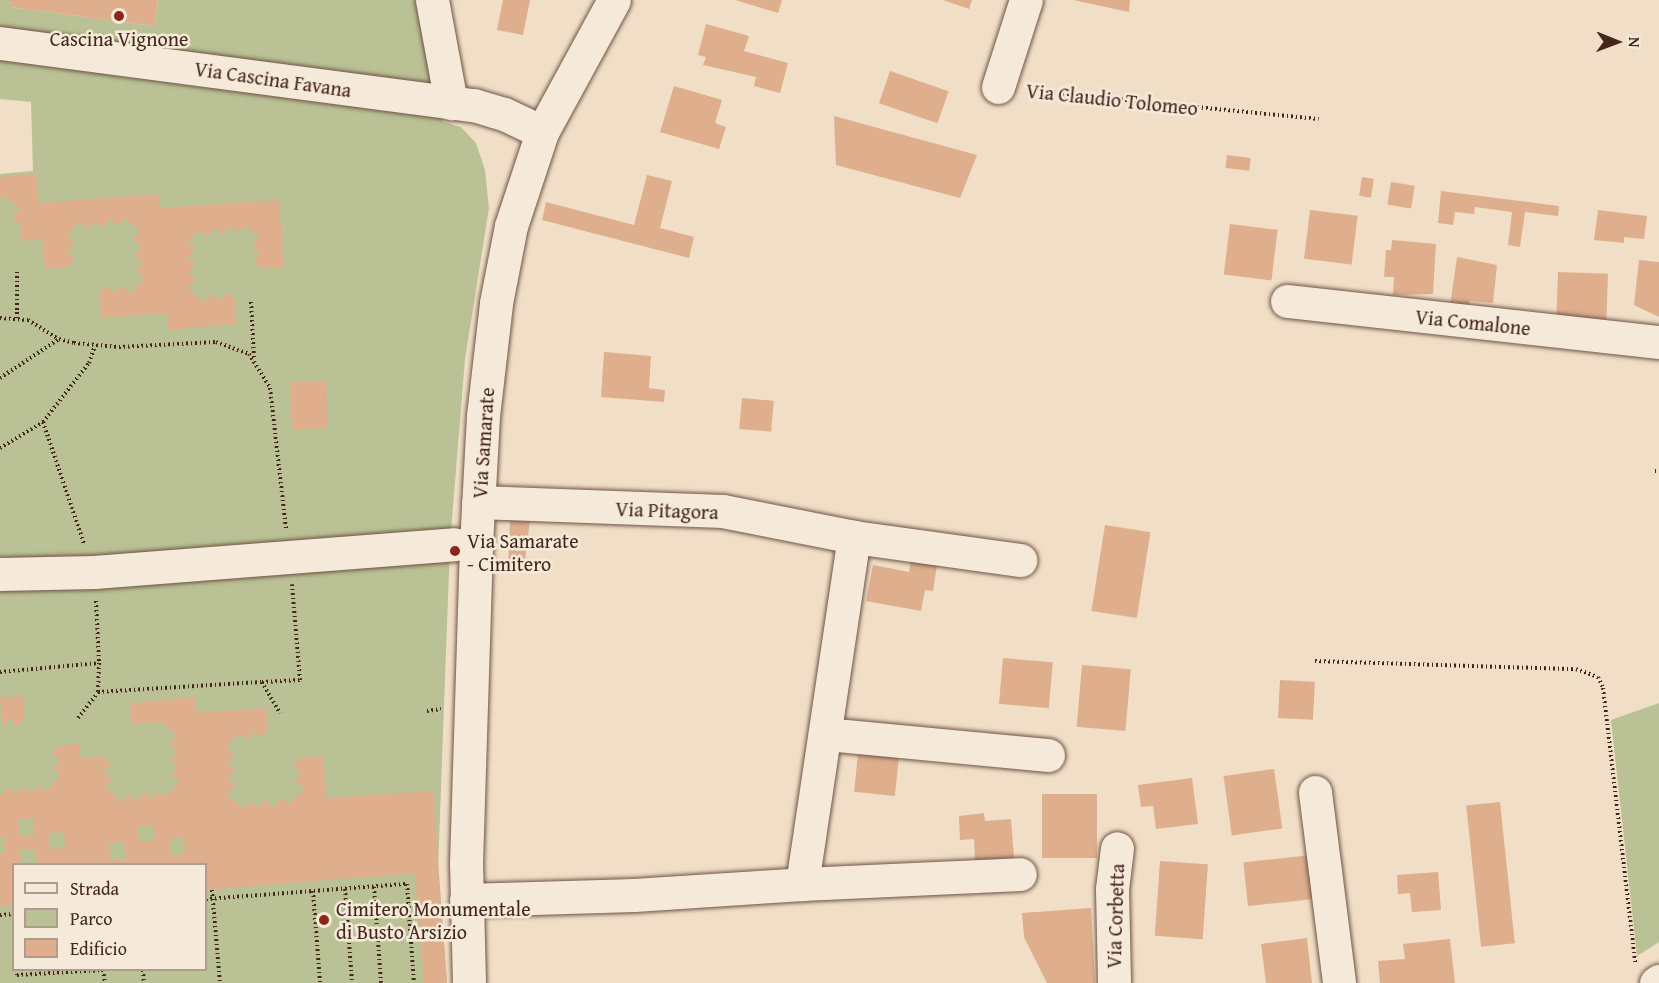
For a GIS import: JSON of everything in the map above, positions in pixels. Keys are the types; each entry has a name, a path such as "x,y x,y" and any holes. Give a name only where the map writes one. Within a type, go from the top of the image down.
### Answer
{"street":[{"path":"432,0 450,103"},
{"name":"Via Samarate","path":"469,983 466,900 478,502 496,303 511,226 542,132 614,0"},
{"name":"Via Claudio Tolomeo","path":"998,87 1026,0"},
{"name":"Via Cascina Favana","path":"0,43 494,110 542,132"},
{"name":"Via Comalone","path":"1287,301 1659,342"},
{"name":"Via Pitagora","path":"478,502 723,511 854,537 1020,561"},
{"path":"802,884 854,537"},
{"path":"0,574 94,572 454,544"},
{"path":"825,734 1048,755"},
{"path":"1315,792 1339,983"},
{"name":"Via Corbetta","path":"1113,983 1112,890 1117,848"},
{"path":"466,900 634,895 802,884 1020,874"}],"path":[{"name":"Via Claudio Tolomeo","path":"998,87 1319,119"},
{"path":"17,272 17,318"},
{"path":"251,302 254,360"},
{"path":"0,318 17,318 42,325 59,339 95,345 216,342 235,346 254,360 270,388 290,557 300,680 98,692"},
{"path":"0,378 59,339"},
{"path":"0,448 43,423 89,363 95,345"},
{"path":"43,423 94,572 99,663 98,692 78,718"},
{"path":"1316,661 1576,669 1598,677 1603,688 1633,951"},
{"path":"0,672 99,663"},
{"path":"262,682 280,713"},
{"path":"207,899 407,884 414,983"},
{"path":"374,887 381,983"},
{"path":"345,889 351,983"},
{"path":"212,890 220,983"},
{"path":"313,891 320,983"},
{"path":"17,971 17,975 86,971"}],"green space":[{"path":"0,0 11,0 10,7 155,26 158,0 416,0 435,88 0,27"},
{"path":"0,57 443,115 443,122 461,127 476,143 485,170 489,208 465,359 450,544 438,870 447,983 0,983 0,174 33,171 31,102 0,99"},
{"path":"1659,703 1659,942 1637,956 1611,720"}],"building":[{"name":"Cascina Vignone","path":"11,0 158,0 155,26 10,7"},
{"path":"503,0 530,0 523,35 497,30"},
{"path":"735,0 782,0 778,13"},
{"path":"943,0 972,0 969,9"},
{"path":"1073,0 1130,0 1129,12"},
{"path":"706,24 749,36 744,51 788,63 780,93 754,86 756,77 703,65 706,57 698,55"},
{"path":"890,71 949,91 938,123 879,103"},
{"path":"674,86 722,100 715,123 726,127 719,149 660,132"},
{"path":"834,116 977,155 960,198 836,165"},
{"path":"1227,155 1251,158 1249,171 1225,168"},
{"path":"36,174 39,203 158,194 160,208 279,200 284,267 262,269 253,262 260,253 252,246 259,237 245,225 238,233 230,226 223,234 215,228 207,237 199,230 188,243 195,249 188,258 195,265 188,273 196,280 188,288 204,302 212,294 219,301 227,292 234,299 236,324 168,330 167,313 101,318 99,295 106,286 115,293 122,285 131,294 144,278 136,271 143,262 134,255 141,248 133,240 140,231 125,218 117,226 110,219 102,228 94,221 87,229 79,222 67,236 75,243 67,252 75,259 67,267 45,269 42,239 21,241 20,225 12,218 20,210 3,195 0,199 0,177"},
{"path":"647,175 672,181 660,228 694,237 689,258 542,220 546,202 634,225"},
{"path":"1362,177 1374,179 1371,198 1359,196"},
{"path":"1391,182 1415,186 1411,208 1387,205"},
{"path":"1441,191 1559,206 1558,216 1525,212 1520,247 1508,245 1512,212 1475,207 1474,214 1455,212 1453,225 1438,223"},
{"path":"1310,210 1358,216 1352,264 1304,259"},
{"path":"1598,210 1647,216 1644,239 1624,237 1624,243 1594,240"},
{"path":"1230,224 1278,230 1271,280 1224,275"},
{"path":"1392,240 1436,244 1433,294 1393,295 1394,277 1384,277 1386,250 1391,250"},
{"path":"1457,257 1497,265 1493,303 1470,301 1469,308 1450,306"},
{"path":"1639,260 1659,262 1659,317 1634,305"},
{"path":"1558,272 1608,274 1606,320 1556,318"},
{"path":"604,352 651,356 649,388 665,390 664,402 601,397"},
{"path":"326,381 328,428 292,429 290,382"},
{"path":"742,398 774,401 771,432 739,429"},
{"path":"510,520 530,520 524,569 508,569"},
{"path":"1105,525 1150,532 1137,618 1091,611"},
{"path":"911,560 937,565 933,591 925,590 921,611 866,601 873,565 909,572"},
{"path":"1003,658 1053,662 1049,708 999,704"},
{"path":"1082,665 1131,669 1125,731 1077,727"},
{"path":"1280,680 1315,682 1313,720 1278,718"},
{"path":"24,696 25,717 18,726 10,719 3,727 0,698"},
{"path":"195,697 197,713 266,708 268,730 261,738 254,732 247,740 238,733 226,748 235,755 227,764 235,770 228,778 235,785 227,795 244,809 251,801 259,808 266,800 274,807 282,798 290,804 304,788 295,781 301,773 293,766 300,758 323,756 326,798 433,791 447,983 424,983 415,873 207,890 207,863 37,863 35,849 20,850 21,863 12,863 12,905 0,906 0,853 5,852 4,836 0,837 0,796 8,787 16,793 22,786 31,793 38,785 46,792 61,775 53,768 60,761 52,753 58,746 79,744 80,758 103,756 111,763 104,772 112,779 105,787 122,802 129,794 137,801 144,792 151,799 159,791 166,797 180,781 171,774 178,766 170,759 178,751 169,744 176,735 161,722 132,724 130,703","holes":["33,818 34,835 19,836 18,819","153,825 155,841 139,842 138,826","64,832 65,848 50,849 49,833","184,837 185,854 170,855 169,839","124,842 126,859 110,860 109,843"]},
{"path":"858,754 899,758 895,796 854,792"},
{"path":"1274,769 1282,828 1232,836 1223,776"},
{"path":"1192,778 1198,824 1156,829 1153,806 1141,807 1138,785"},
{"path":"1042,794 1097,794 1097,858 1042,858"},
{"path":"1500,802 1515,943 1481,947 1466,806"},
{"path":"984,813 985,821 1011,819 1014,858 975,861 974,839 960,840 959,816"},
{"path":"1312,855 1317,899 1248,906 1243,862"},
{"path":"1160,861 1208,864 1203,939 1155,936"},
{"path":"1438,872 1441,910 1412,912 1410,893 1398,894 1397,875"},
{"path":"1091,908 1095,983 1047,983 1024,937 1022,913"},
{"path":"1307,938 1312,983 1266,983 1261,944"},
{"path":"1450,939 1455,983 1380,983 1378,961 1405,959 1403,944"}],"place":[{"name":"Cascina Vignone","path":"119,16"},
{"name":"Via Samarate - Cimitero","path":"455,551"},
{"name":"Cimitero Monumentale di Busto Arsizio","path":"324,920"}]}
